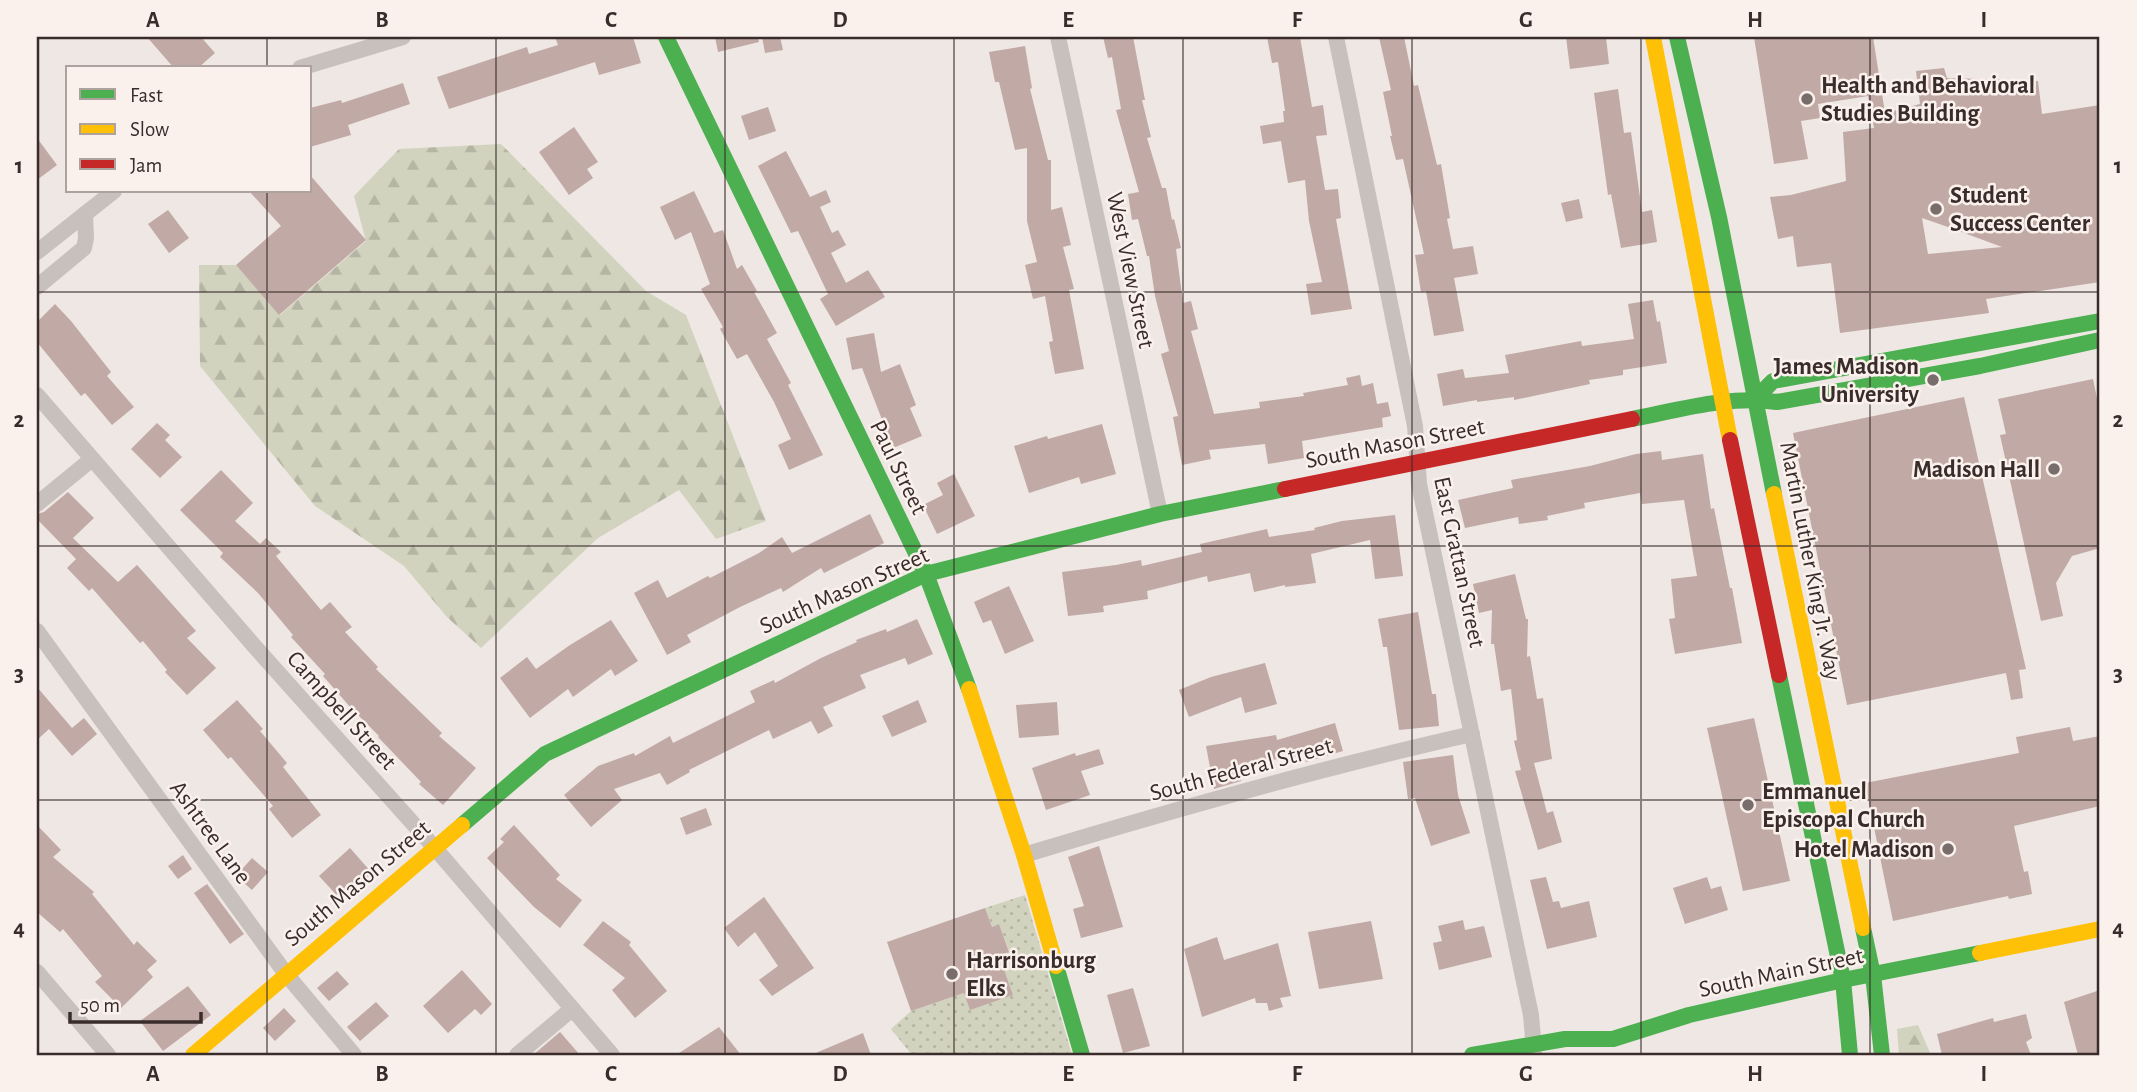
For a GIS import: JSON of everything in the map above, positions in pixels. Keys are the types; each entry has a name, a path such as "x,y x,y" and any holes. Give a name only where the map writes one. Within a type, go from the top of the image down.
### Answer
{"main road":[{"name":"Paul Street","path":"666,37 926,574 1024,855 1082,1055"},
{"path":"1653,37 1722,403 1843,981 1850,1055"},
{"name":"Martin Luther King Jr. Way","path":"1677,37 1719,217 1873,975 1882,1055"},
{"name":"South Mason Street","path":"1755,399 1773,381 2100,321"},
{"name":"South Mason Street","path":"193,1055 545,754 926,574 1160,514 1417,462 1722,403 1755,399 1777,402 1980,366 2100,340"},
{"name":"South Main Street","path":"1472,1055 1534,1049 1565,1039 1613,1039 1689,1015 2100,929"},
{"path":"1595,1055 1613,1039"}],"street":[{"path":"307,66 402,37"},
{"name":"West View Street","path":"1058,37 1160,514"},
{"name":"East Grattan Street","path":"1336,37 1415,426 1419,484 1531,1015 1534,1049"},
{"path":"37,253 113,192"},
{"path":"37,287 84,248 85,214"},
{"name":"Campbell Street","path":"37,395 256,648 434,847 612,1055"},
{"path":"37,504 92,459"},
{"name":"Ashtree Lane","path":"37,631 286,974 354,1055"},
{"name":"South Federal Street","path":"1024,855 1219,798 1472,734"},
{"path":"37,972 108,1055"},
{"path":"517,1055 572,1009"}],"green space":[{"path":"501,144 646,291 686,315 766,521 716,539 679,490 598,538 481,648 447,617 404,566 315,506 200,366 199,265 236,265 280,315 366,241 354,196 399,149"},
{"path":"1025,895 1072,1055 912,1055 891,1029 911,1011 964,993 1013,995 999,955 1009,951 999,924 992,927 985,908"},
{"path":"1918,1025 1931,1055 1899,1055 1897,1029"}],"building":[{"path":"147,37 201,37 215,53 200,66 172,66"},
{"path":"555,37 633,37 641,63 599,75 595,62 449,109 437,77 527,47 529,54 558,45"},
{"path":"715,37 758,37 759,42 718,52"},
{"path":"762,37 780,37 783,50 765,53"},
{"path":"1103,37 1133,37 1145,100 1142,100 1151,137 1147,138 1162,188 1166,188 1172,220 1174,219 1181,248 1176,249 1183,303 1191,301 1198,329 1191,331 1214,414 1260,408 1259,402 1304,396 1303,393 1348,385 1346,378 1360,375 1362,386 1373,383 1377,404 1388,402 1391,416 1382,418 1383,427 1302,441 1304,458 1268,464 1265,444 1209,450 1211,459 1182,465 1173,417 1178,416 1161,354 1169,351 1155,296 1149,256 1138,219 1132,220 1128,194 1139,192 1116,110 1121,109 1112,57 1108,58"},
{"path":"1267,37 1300,37 1312,107 1323,105 1327,135 1316,136 1325,190 1338,189 1341,218 1336,219 1352,309 1311,315 1306,284 1322,282 1309,221 1305,180 1288,183 1281,141 1263,144 1260,126 1284,122 1285,111 1278,62 1272,63"},
{"path":"1379,37 1404,37 1414,86 1418,85 1437,165 1441,164 1453,249 1473,246 1478,274 1454,278 1464,331 1434,336 1426,291 1421,292 1415,255 1424,254 1403,159 1396,160 1390,136 1383,92 1391,90"},
{"path":"1566,37 1606,37 1609,64 1570,69"},
{"name":"Student Success Center","path":"1754,37 1873,37 1885,113 1920,104 1916,71 1944,68 1947,78 2038,81 2042,114 2100,105 2100,282 1986,299 1989,313 1840,333 1831,263 1797,267 1793,236 1778,239 1770,197 1791,195 1846,181 1843,132 1874,128 1868,96 1818,104 1820,118 1801,121 1808,159 1774,164","holes":["1922,218 2002,247 1928,254"]},
{"path":"1025,46 1032,88 1030,89 1048,160 1051,160 1051,210 1062,207 1071,245 1063,247 1074,289 1069,290 1084,369 1055,374 1049,342 1053,341 1045,296 1033,299 1025,265 1037,262 1027,221 1027,148 1015,150 989,52"},
{"path":"403,83 410,104 348,125 351,135 312,146 312,107 341,100 342,103"},
{"path":"1618,89 1624,133 1631,132 1642,212 1652,210 1657,242 1621,248 1611,194 1608,195 1594,93"},
{"path":"768,107 776,131 749,140 741,116"},
{"path":"574,127 598,162 587,169 593,178 569,195 539,152"},
{"path":"37,138 57,165 37,180"},
{"path":"786,151 810,197 826,190 831,202 820,207 832,233 838,230 846,245 831,253 846,283 868,270 885,297 836,326 820,299 828,294 798,231 791,233 758,166"},
{"path":"312,177 366,240 279,315 236,265 281,226 250,192 312,192"},
{"path":"694,191 714,233 723,230 737,269 742,265 757,291 754,292 777,333 767,339 791,383 788,385 823,455 789,470 778,445 791,439 747,354 737,359 720,329 723,327 701,289 710,284 691,232 675,240 660,207"},
{"path":"1579,199 1583,218 1566,222 1561,203"},
{"path":"168,210 189,238 169,253 148,224"},
{"path":"1653,300 1657,322 1660,321 1667,363 1623,370 1623,375 1589,380 1590,384 1514,400 1514,397 1477,400 1443,406 1437,374 1463,369 1465,378 1509,373 1505,355 1581,341 1582,346 1634,339 1628,304"},
{"path":"55,304 111,372 107,376 134,407 112,425 85,393 81,396 37,342 37,322"},
{"path":"874,333 881,372 900,364 916,405 910,408 922,436 893,448 862,368 852,370 846,338"},
{"name":"Madison Hall","path":"2093,379 2100,413 2100,548 2072,556 2056,583 2063,616 2041,621 2000,435 2006,434 1998,399"},
{"path":"1964,397 2026,669 2019,670 2023,698 2011,700 2006,673 1847,705 1793,433"},
{"path":"157,423 170,435 165,440 182,457 160,478 131,449"},
{"path":"1102,424 1116,474 1081,484 1079,477 1029,493 1014,446"},
{"path":"1661,451 1662,460 1703,454 1711,509 1714,508 1742,643 1675,654 1669,619 1675,618 1671,579 1697,576 1684,500 1642,504 1640,493 1584,503 1585,508 1547,516 1548,520 1519,524 1518,517 1465,528 1458,500 1513,488 1511,480"},
{"path":"221,470 253,503 235,521 260,544 266,538 281,552 276,556 321,610 330,602 352,627 345,632 378,667 376,669 442,733 439,736 476,768 443,805 419,784 421,782 351,708 258,593 220,557 223,553 180,510"},
{"path":"954,474 975,516 937,534 923,505 943,495 937,483"},
{"path":"68,492 94,518 73,538 118,582 137,565 196,631 187,638 216,668 187,695 165,672 167,670 143,641 140,643 92,588 89,591 67,568 76,559 37,519 37,514 44,512"},
{"path":"870,514 884,543 824,573 821,568 783,592 781,588 740,607 687,635 691,642 667,655 634,593 658,580 667,598 759,553 782,537 792,553"},
{"path":"1395,515 1403,576 1375,579 1370,540 1311,554 1316,583 1285,585 1254,592 1250,573 1208,582 1207,576 1147,591 1148,599 1103,606 1104,612 1068,616 1062,572 1141,560 1142,566 1202,552 1200,544 1267,529 1269,537 1315,530 1314,528 1342,521"},
{"path":"1515,574 1528,619 1527,657 1530,656 1537,699 1543,698 1552,759 1534,763 1547,813 1553,811 1562,842 1538,850 1515,771 1521,770 1514,741 1517,740 1511,689 1501,691 1494,644 1491,644 1492,610 1479,613 1473,584"},
{"path":"1009,586 1034,641 1005,654 991,620 983,623 974,602"},
{"path":"1418,612 1432,694 1436,694 1439,726 1399,730 1387,647 1383,647 1378,619"},
{"path":"917,619 933,654 908,665 905,658 860,675 866,688 823,707 833,726 818,734 811,721 773,739 769,730 689,770 690,772 667,785 660,773 614,789 622,800 591,827 564,795 598,766 634,753 635,756 670,736 673,743 755,702 750,691 774,680 775,683 857,642 856,640 886,629 887,632"},
{"path":"611,620 638,661 615,676 611,669 573,697 568,689 530,718 500,678 527,657 536,669"},
{"path":"1265,663 1277,704 1245,713 1241,697 1189,717 1179,690 1211,677"},
{"path":"37,687 72,728 84,718 97,734 72,756 49,729 37,740"},
{"path":"237,700 263,729 260,731 287,763 283,767 321,815 292,838 269,809 273,806 231,757 228,759 203,730"},
{"path":"918,700 927,722 892,737 882,716"},
{"path":"1057,702 1059,735 1019,738 1016,705"},
{"name":"Emmanuel Episcopal Church","path":"1754,718 1790,881 1743,891 1707,728"},
{"path":"1335,723 1343,751 1306,762 1304,755 1238,765 1241,781 1214,789 1206,746 1276,735 1277,740"},
{"name":"Hotel Madison","path":"2070,727 2073,741 2100,736 2100,806 2014,826 2024,872 2028,871 2032,894 2009,899 2008,896 1893,921 1865,783 2019,753 2016,737"},
{"path":"1099,749 1104,764 1081,771 1090,795 1046,810 1032,768 1075,753 1076,756"},
{"path":"1453,755 1458,795 1470,833 1431,846 1415,798 1408,799 1403,762"},
{"path":"706,808 712,825 686,835 680,818"},
{"path":"37,825 61,850 53,857 94,892 92,894 134,945 137,941 157,961 147,970 153,977 121,1008 95,982 102,976 63,929 60,932 37,912"},
{"path":"514,825 560,875 556,879 582,900 560,928 534,907 487,858 504,842 500,839"},
{"path":"1099,846 1123,927 1081,938 1073,909 1084,906 1068,857"},
{"path":"350,848 372,873 342,901 319,876"},
{"path":"183,855 192,869 178,879 168,866"},
{"path":"252,858 268,872 252,890 236,876"},
{"path":"1546,877 1553,902 1559,901 1561,908 1589,901 1597,937 1547,949 1530,880"},
{"path":"1707,877 1711,889 1721,886 1728,910 1685,924 1673,888"},
{"path":"207,884 244,934 230,944 194,893"},
{"path":"764,897 814,968 772,996 759,980 778,966 755,932 738,947 724,928"},
{"name":"Harrisonburg Elks","path":"985,908 992,927 999,924 1009,952 999,955 1013,995 970,1010 964,993 911,1011 887,942"},
{"path":"1463,920 1465,930 1484,926 1492,957 1439,970 1433,943 1442,941 1438,926"},
{"path":"603,921 631,942 629,945 667,991 635,1018 612,990 625,978 583,945"},
{"path":"1371,921 1383,979 1319,989 1308,932"},
{"path":"1217,937 1224,960 1278,943 1291,996 1280,998 1283,1007 1269,1011 1267,1003 1256,1003 1255,998 1202,1017 1184,949"},
{"path":"462,970 492,1004 481,1015 475,1009 448,1033 423,1006"},
{"path":"337,971 349,984 329,1001 317,988"},
{"path":"188,986 211,1015 163,1051 140,1021"},
{"path":"1133,988 1150,1046 1123,1053 1107,995"},
{"path":"2100,990 2100,1055 2078,1055 2064,1002"},
{"path":"376,1002 389,1016 360,1041 347,1027"},
{"path":"284,1008 296,1021 275,1041 263,1028"},
{"path":"2026,1014 2032,1038 2026,1042 2031,1055 1942,1055 1937,1034 1993,1018 1994,1022"},
{"path":"719,1027 741,1055 676,1055"},
{"path":"560,1032 580,1055 533,1055"},
{"path":"863,1033 871,1055 811,1055"}],"traffic: fast":[{"path":"666,37 926,574 969,689"},
{"path":"1677,37 1719,217 1774,494"},
{"path":"1755,399 1773,381 2100,321"},
{"path":"1632,419 1722,402 1777,402 1980,366 2100,340"},
{"path":"462,825 545,754 926,574 1160,514 1285,489"},
{"path":"1779,675 1843,980 1850,1055"},
{"path":"1863,928 1873,975 1882,1055"},
{"path":"1472,1055 1565,1039 1613,1039 1689,1015 1843,980 1980,953"},
{"path":"1056,966 1082,1055"}],"traffic: slow":[{"path":"1653,37 1730,440"},
{"path":"1774,494 1863,928"},
{"path":"969,689 1024,855 1056,966"},
{"path":"193,1055 462,825"},
{"path":"1980,953 2100,929"}],"traffic: jam":[{"path":"1285,489 1632,419"},
{"path":"1730,440 1779,675"}],"place":[{"name":"Health and Behavioral Studies Building","path":"1807,99"},
{"name":"Student Success Center","path":"1936,209"},
{"name":"James Madison University","path":"1933,380"},
{"name":"Madison Hall","path":"2054,469"},
{"name":"Emmanuel Episcopal Church","path":"1748,805"},
{"name":"Hotel Madison","path":"1948,849"},
{"name":"Harrisonburg Elks","path":"952,974"}]}
